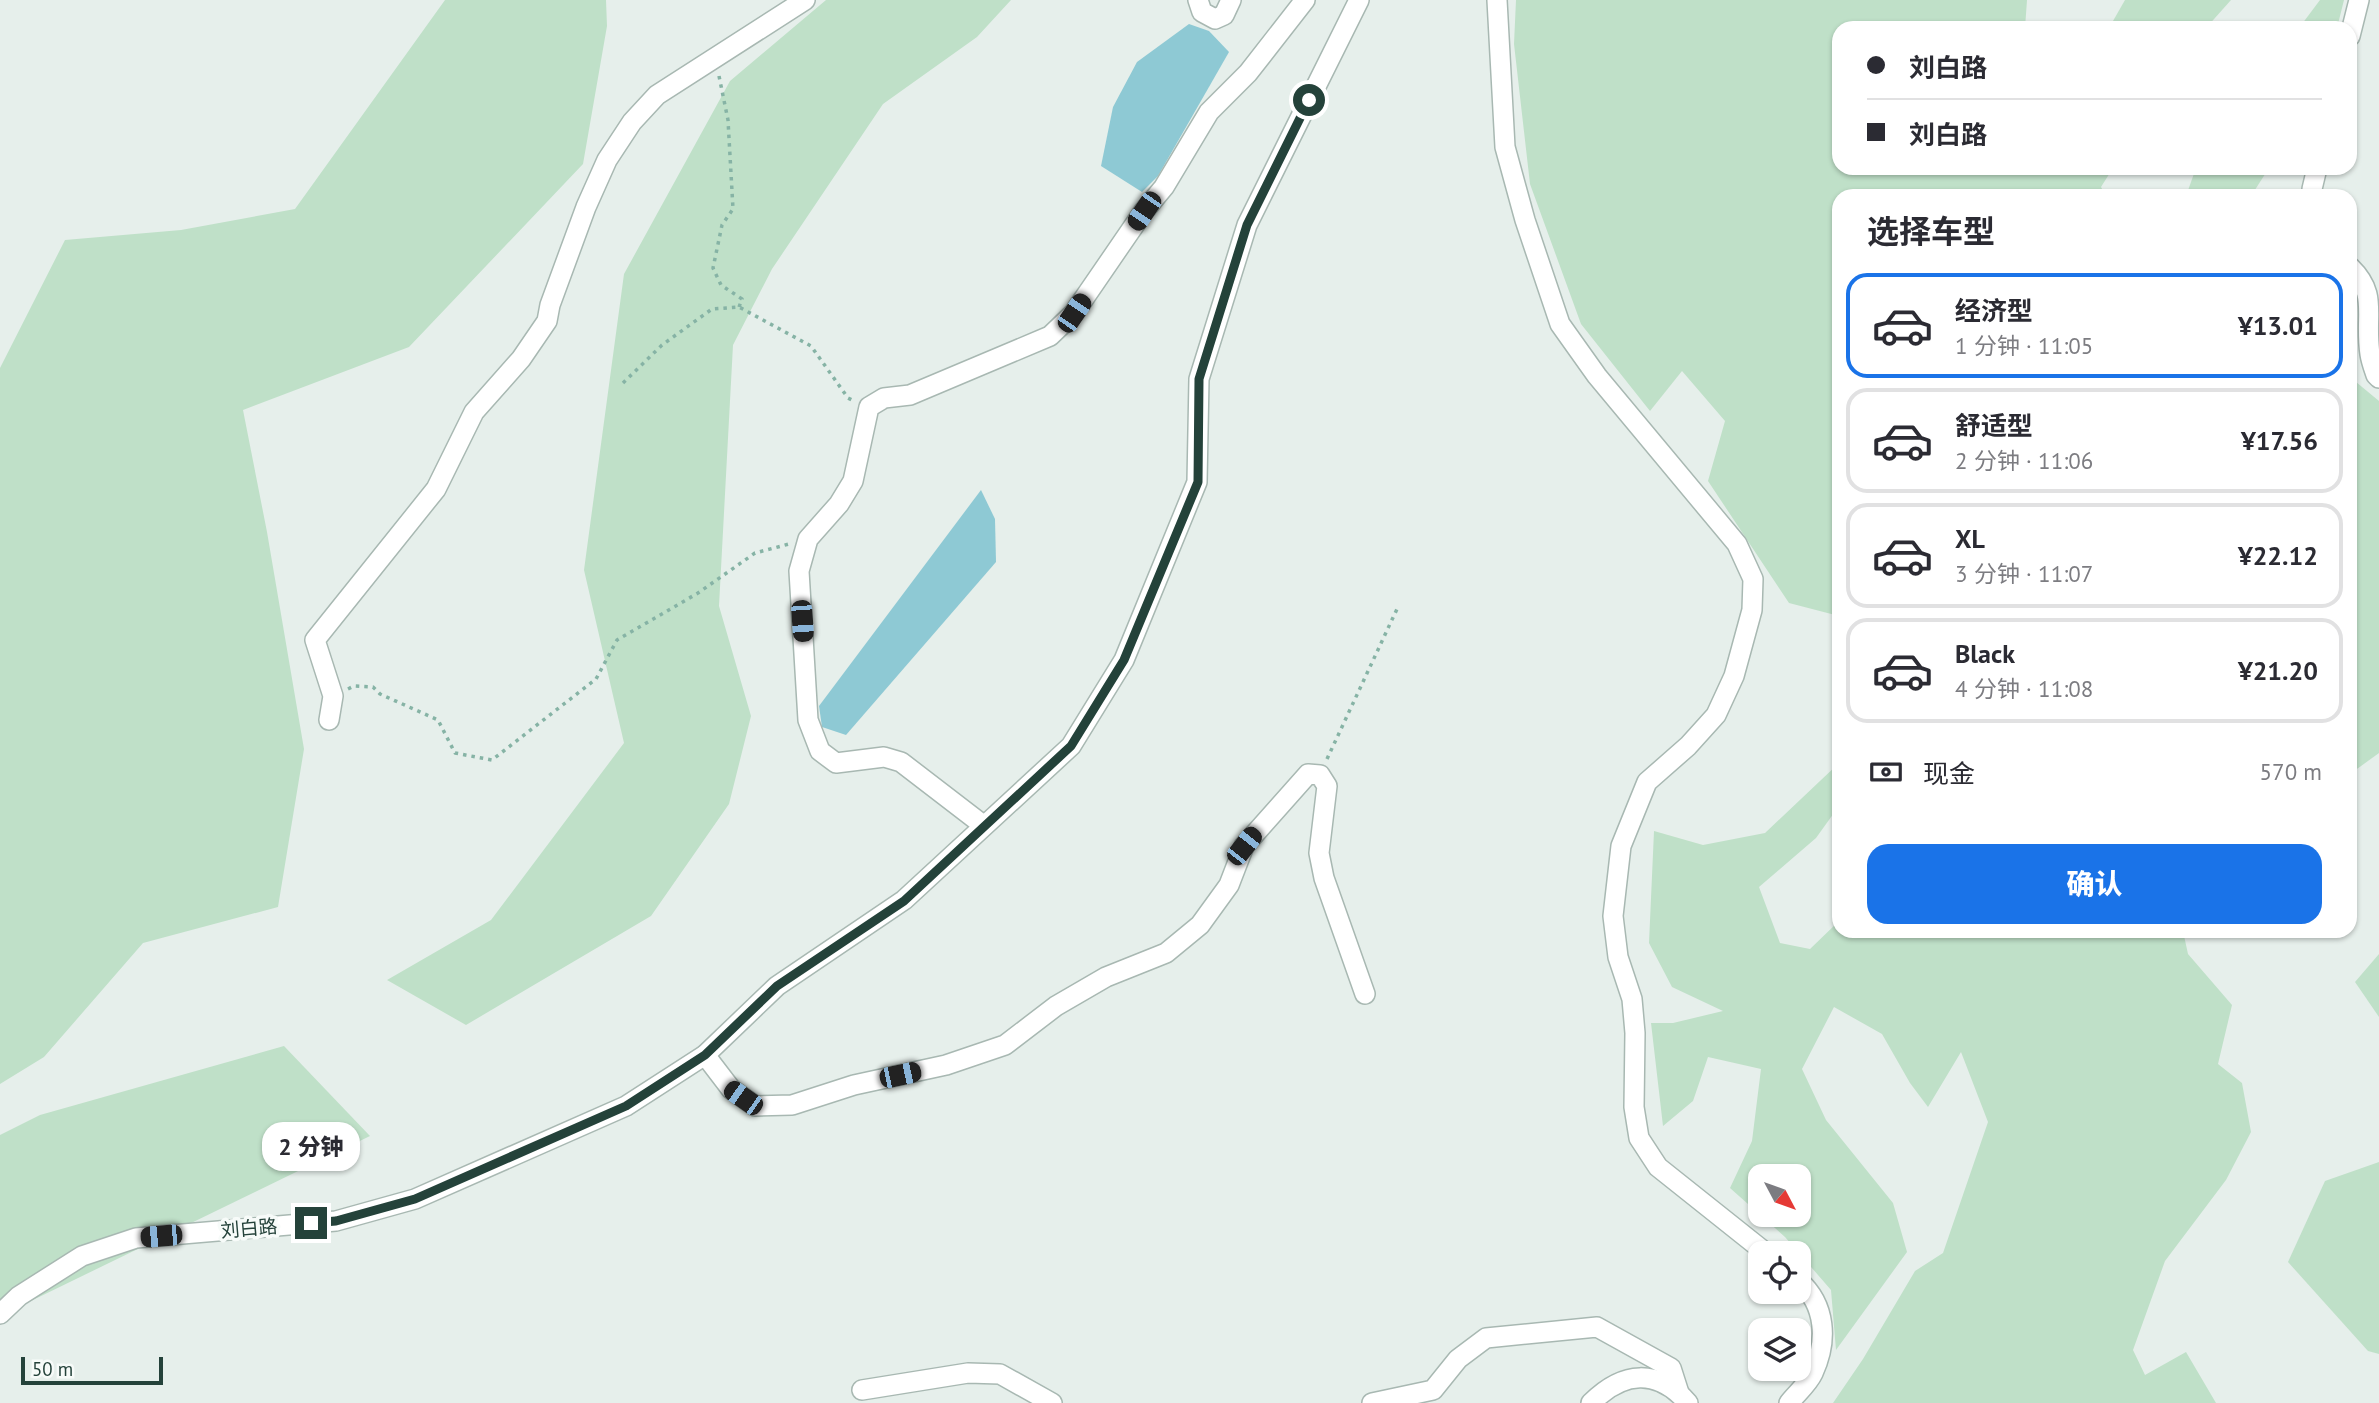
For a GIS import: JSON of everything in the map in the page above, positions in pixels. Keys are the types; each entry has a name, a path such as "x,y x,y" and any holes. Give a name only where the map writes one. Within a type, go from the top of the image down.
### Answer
{"street":[{"path":"329,720 333,696 315,640 436,489 474,412 521,359 547,321 550,304 586,207 607,160 632,122 657,95 805,0"},
{"path":"1198,0 1202,12 1216,19 1224,15 1231,0"},
{"path":"983,825 901,762 884,757 836,763 820,751 808,720 799,571 808,539 838,504 853,481 869,407 884,398 910,395 1050,336 1074,313 1144,211 1164,187 1209,112 1248,73 1306,0"},
{"name":"刘白路","path":"0,1314 9,1295 82,1256 136,1238 336,1221 415,1199 626,1106 705,1055 777,986 904,901 1071,746 1124,660 1198,482 1199,379 1247,225 1359,0"},
{"path":"1497,0 1505,147 1525,220 1560,324 1597,376 1737,544 1753,579 1752,610 1738,663 1716,715 1688,746 1647,782 1621,846 1613,916 1618,957 1632,999 1635,1033 1634,1107 1639,1138 1658,1167 1751,1241"},
{"path":"2354,21 2359,0"},
{"path":"2357,271 2367,277 2376,292 2369,353 2376,376 2379,377"},
{"path":"705,1055 731,1089 755,1107 792,1105 854,1084 947,1065 1005,1045 1056,1006 1106,977 1166,953 1200,925 1229,885 1244,846 1308,774 1320,775 1327,786 1319,853 1324,878 1365,995"},
{"path":"1788,1403 1812,1375 1823,1345 1822,1318 1811,1295"},
{"path":"1372,1403 1433,1390 1458,1359 1486,1338 1597,1327 1671,1368 1684,1398"},
{"path":"862,1390 968,1373 1000,1374 1052,1403"},
{"path":"1591,1403 1605,1389 1633,1377 1654,1378 1684,1398"}],"path":[{"path":"715,59 729,120 733,209 722,225 713,268 721,285 742,299 739,307"},
{"path":"624,383 662,345 712,309 739,307 811,346 848,398 869,407"},
{"path":"333,696 354,686 373,687 380,694 438,720 455,753 492,760 596,679 617,640 698,593 755,553 808,539"},
{"path":"1320,775 1397,609"}],"green space":[{"path":"445,0 606,0 607,26 583,164 409,347 243,410 304,749 278,907 143,943 44,1057 0,1084 0,368 65,240 181,230 295,209"},
{"path":"826,0 1011,0 977,37 883,104 772,269 733,345 719,606 751,716 729,804 651,916 466,1025 387,980 491,920 624,743 584,570 624,274 730,81"},
{"path":"1516,0 2027,0 2026,21 1832,21 1832,175 2109,175 2102,189 1832,189 1832,614 1789,603 1708,481 1725,421 1682,371 1650,411 1581,324 1530,184 1514,44"},
{"path":"2125,0 2231,0 2212,21 2113,21"},
{"path":"2320,0 2344,0 2339,21 2304,21"},
{"path":"2194,175 2264,175 2256,189 2188,189"},
{"path":"2357,383 2379,401 2379,753 2357,769"},
{"path":"1832,770 1832,816 1816,838 1759,887 1780,943 1810,949 1832,928 1832,938 2185,938 2188,954 2232,1005 2218,1064 2242,1083 2251,1132 2226,1180 2165,1261 2133,1350 2145,1375 2186,1352 2216,1403 1833,1403 1863,1359 1915,1271 1943,1253 1988,1122 1961,1052 1928,1107 1910,1083 1882,1034 1834,1007 1802,1069 1826,1120 1893,1203 1907,1252 1836,1350 1831,1290 1811,1267 1811,1241 1788,1241 1774,1227 1811,1227 1811,1164 1748,1164 1748,1204 1730,1188 1752,1141 1761,1069 1708,1057 1693,1101 1663,1126 1651,1023 1673,1023 1723,1011 1672,987 1649,943 1654,831 1703,845 1765,833"},
{"path":"2379,954 2379,1017 2355,982"},
{"path":"284,1046 370,1136 0,1316 0,1135 40,1115"},
{"path":"2379,1162 2379,1354 2368,1351 2288,1262 2325,1181"}],"water":[{"path":"1189,24 1209,31 1229,52 1158,176 1142,192 1101,166 1113,107 1137,62"},
{"path":"981,490 995,519 996,562 846,735 822,727 819,706"}],"route":[{"path":"311,1223 336,1221 415,1199 626,1106 705,1055 777,986 904,901 1071,746 1124,660 1198,482 1199,379 1247,225 1309,100"}]}
